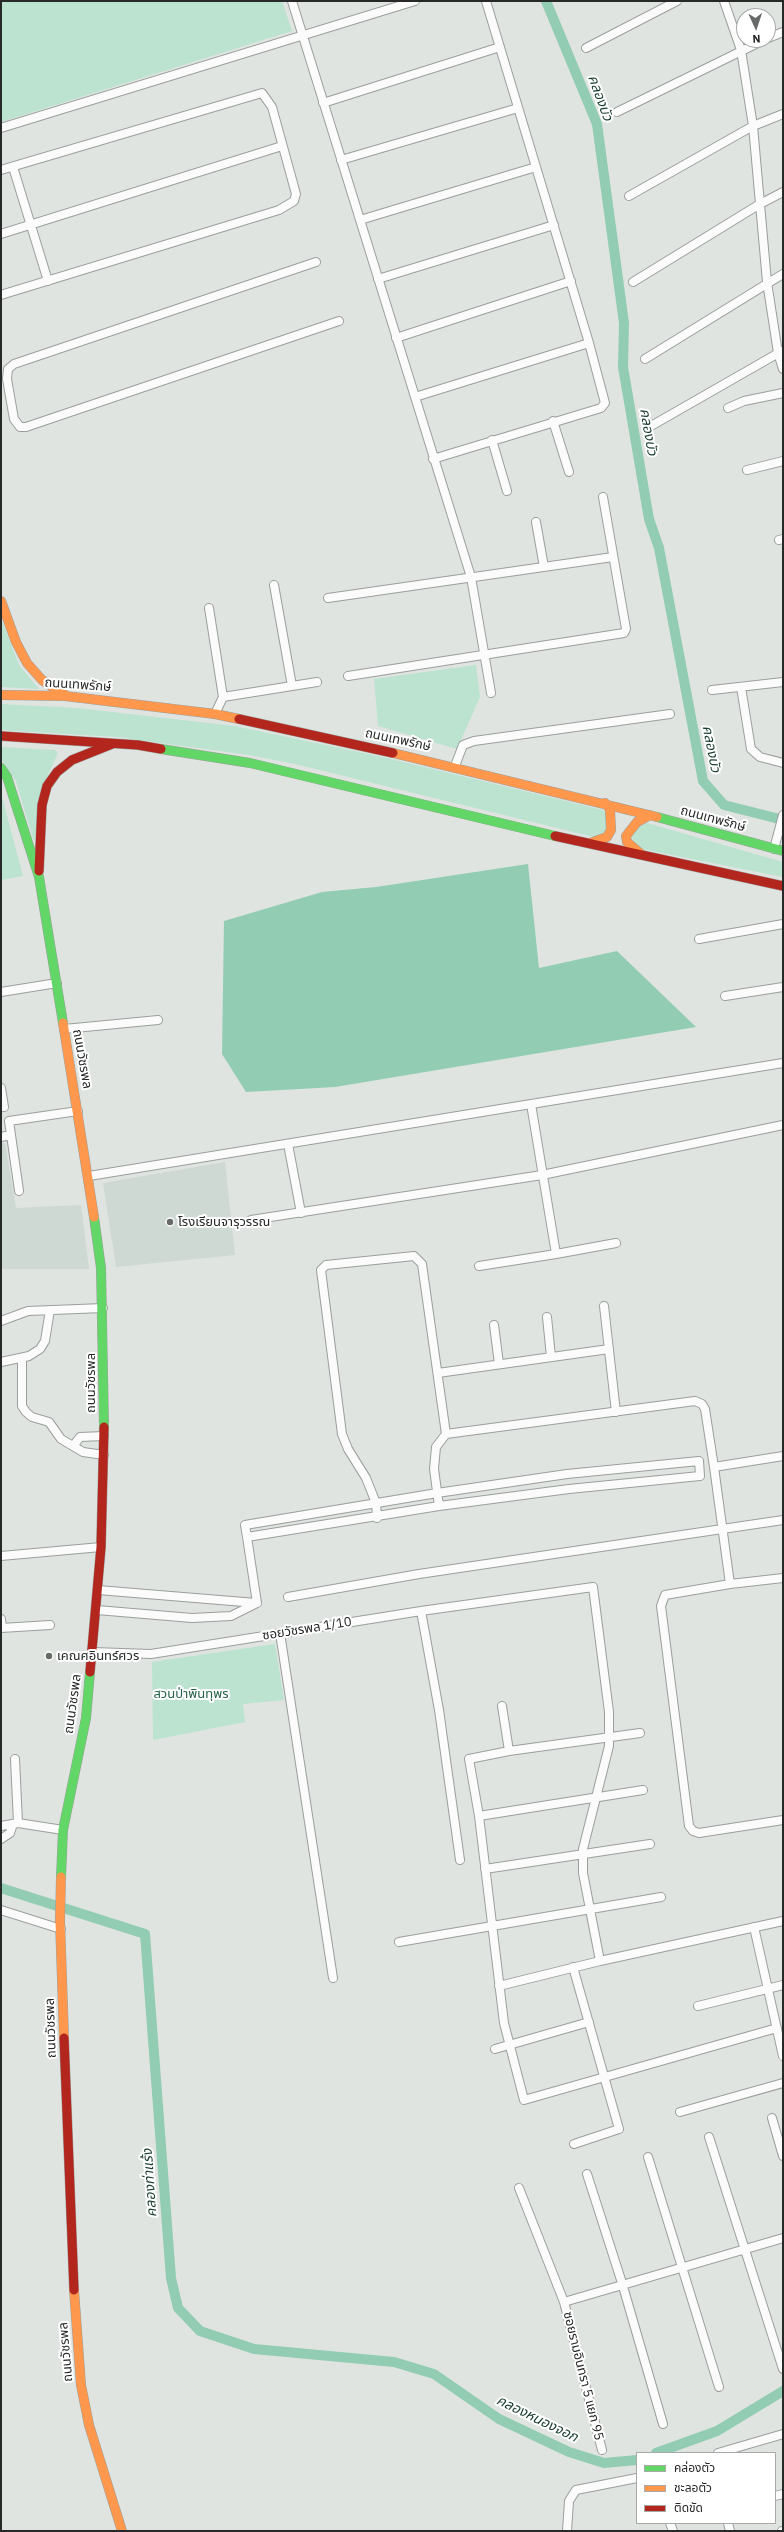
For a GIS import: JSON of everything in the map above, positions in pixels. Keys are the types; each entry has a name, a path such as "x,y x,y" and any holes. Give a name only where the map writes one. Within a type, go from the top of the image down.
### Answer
{"street":[{"path":"292,1 470,577 491,692"},
{"path":"1,128 415,1"},
{"path":"433,459 553,421 601,408 604,403 589,342 486,1"},
{"path":"586,48 677,1"},
{"path":"724,1 741,50 753,126 767,282 783,369"},
{"path":"323,103 500,47"},
{"path":"617,112 746,48"},
{"path":"1,170 262,93 272,106 296,194 294,201 288,206 1,295"},
{"path":"341,160 518,108"},
{"path":"629,196 753,126 783,114"},
{"path":"1,234 282,146"},
{"path":"13,167 48,281"},
{"path":"360,220 536,167"},
{"path":"633,282 760,204 783,192"},
{"path":"378,278 554,225"},
{"path":"316,262 14,364 8,369 4,380 5,395 14,419 20,427 26,428 340,322"},
{"path":"645,359 767,282 783,274"},
{"path":"396,338 571,281"},
{"path":"415,397 589,342"},
{"path":"651,426 780,352"},
{"path":"728,408 744,401 783,393"},
{"path":"553,421 569,472"},
{"path":"492,440 507,491"},
{"path":"747,470 783,461"},
{"path":"348,676 485,656 624,633 626,629 603,497"},
{"path":"536,522 544,567"},
{"path":"328,598 613,557"},
{"path":"274,585 292,686"},
{"path":"1,601 16,642 27,664 42,680 65,696"},
{"path":"209,608 223,697 215,714"},
{"path":"223,697 317,682"},
{"path":"712,690 783,682"},
{"path":"741,687 751,749 760,757 783,763"},
{"name":"ถนนเทพรักษ์","path":"1,694 65,696 215,714 455,766 605,803 779,850"},
{"path":"455,766 463,746 474,741 670,714"},
{"path":"1,736 138,745 250,762 588,844 783,886"},
{"name":"ถนนวัชรพล","path":"39,877 42,805 47,786 57,772 72,760 114,744"},
{"name":"ถนนวัชรพล","path":"1,768 7,777 39,877 89,1176 101,1268 103,1308 104,1436 101,1547 97,1610 86,1718 63,1830 60,1925 74,2298 81,2385 89,2425 122,2531"},
{"path":"588,844 598,842 606,837 611,830 610,809 605,803"},
{"path":"645,856 632,848 627,842 626,836 637,822 650,815"},
{"path":"779,850 779,830 783,815"},
{"path":"699,939 783,924"},
{"path":"1,992 56,983"},
{"path":"725,996 783,987"},
{"path":"64,1029 158,1020"},
{"path":"89,1176 783,1063"},
{"path":"1,1088 4,1107"},
{"path":"531,1104 556,1254"},
{"path":"19,1190 9,1121 78,1110"},
{"path":"252,1220 542,1175 783,1125"},
{"path":"1,1137 11,1135"},
{"path":"288,1144 301,1213"},
{"path":"479,1266 616,1243"},
{"path":"378,1518 376,1503 342,1434 321,1270 323,1267 414,1256 420,1259 422,1264 446,1434 436,1447 434,1469 439,1506"},
{"path":"604,1306 616,1412"},
{"path":"1,1321 28,1310 103,1308"},
{"path":"1,1362 32,1355 42,1346 50,1310"},
{"path":"547,1317 551,1357"},
{"path":"494,1325 499,1364"},
{"path":"438,1372 609,1349"},
{"path":"22,1358 24,1410 32,1417 49,1422 61,1440 86,1454 104,1455"},
{"path":"446,1434 695,1401 702,1404 705,1409 714,1466 730,1584"},
{"path":"74,1446 80,1437 104,1436"},
{"path":"714,1466 783,1456"},
{"path":"247,1537 378,1518 439,1506 568,1489 700,1476 699,1460 567,1474 437,1493 245,1525 257,1603"},
{"path":"567,1474 568,1489"},
{"path":"288,1597 419,1574 783,1520"},
{"path":"1,1556 101,1547"},
{"path":"783,1578 730,1584 665,1595 662,1600 689,1826 693,1831 699,1833 783,1820"},
{"name":"ซอยวัชรพล 1/10","path":"93,1652 151,1654 421,1611 593,1587 609,1712 609,1737"},
{"path":"98,1590 257,1603"},
{"path":"97,1610 192,1618 230,1616 257,1603"},
{"path":"421,1611 439,1710 460,1860"},
{"path":"1,1618 1,1628 50,1626"},
{"path":"280,1633 333,1978"},
{"path":"502,1706 509,1751"},
{"path":"640,1733 509,1751 469,1759 479,1816 499,1986 510,2045 524,2100 777,2028"},
{"path":"600,1961 583,1873 583,1855 608,1752 609,1737"},
{"path":"1,1839 10,1833 15,1824 15,1759"},
{"path":"479,1816 597,1796 643,1790"},
{"path":"1,1826 15,1824 63,1830"},
{"path":"485,1869 650,1844"},
{"path":"398,1942 661,1897"},
{"path":"1,1910 60,1925"},
{"path":"499,1986 573,1967 783,1921"},
{"path":"754,1927 783,2056"},
{"path":"573,1967 619,2129 574,2144"},
{"path":"698,2006 783,1985"},
{"path":"495,2049 589,2022"},
{"path":"680,2112 783,2083"},
{"path":"772,2118 783,2156"},
{"path":"709,2137 783,2369"},
{"path":"648,2157 719,2386"},
{"path":"587,2174 622,2283 664,2424"},
{"name":"ซอยรามอินทรา 5 แยก 95","path":"519,2188 564,2302 602,2450"},
{"path":"564,2302 622,2283 783,2238"},
{"path":"721,2452 783,2434"},
{"path":"567,2531 569,2501 576,2490 636,2478"}],"shaded area":[{"path":"528,864 539,968 617,951 696,1027 335,1087 246,1092 222,1054 224,921 322,892 376,887"},
{"path":"5,1143 16,1208 81,1205 89,1269 1,1269 1,1144"},
{"name":"โรงเรียนจารุวรรณ","path":"225,1162 235,1255 116,1267 103,1183"}],"green space":[{"path":"1,1 282,1 292,31 1,122"},
{"path":"1,618 19,665 39,689 1,687"},
{"path":"476,665 480,697 457,749 378,726 374,679"},
{"path":"1,704 77,708 235,726 387,758 603,810 607,815 606,831 594,837 295,764 249,755 117,737 1,730"},
{"path":"1,747 55,750 58,753 41,790 35,841 33,839 16,781 1,759"},
{"path":"1,793 23,876 1,880"},
{"path":"647,823 783,862 783,877 642,849 634,843 632,837 637,825"},
{"name":"สวนป่าพินทุพร","path":"275,1644 284,1700 243,1704 245,1722 153,1740 152,1662"}],"waterway":[{"name":"คลองบัว","path":"546,1 597,124 624,323 623,367 649,519 659,548 703,781 724,805 783,820"},
{"name":"คลองท่าแร้ง","path":"1,1888 145,1934 171,2278 178,2308 200,2331 254,2349 394,2362 434,2374 499,2419 569,2452 604,2463 636,2460"},
{"name":"คลองหนองจอก","path":"659,2452 717,2431 783,2391"}],"traffic: fast":[{"path":"161,749 250,763 555,836"},
{"path":"1,768 7,777 39,877 63,1023"},
{"path":"657,817 783,851"},
{"path":"94,1217 101,1268 104,1427"},
{"path":"61,1877 63,1830 86,1718 90,1672"}],"traffic: slow":[{"path":"1,601 16,642 27,663 42,680 65,695"},
{"path":"1,695 65,696 215,714 239,719"},
{"path":"393,753 657,817"},
{"path":"590,843 607,837 611,830 610,809 605,803"},
{"path":"641,854 627,842 626,836 637,822 650,815"},
{"path":"63,1023 94,1217"},
{"path":"61,1877 60,1921 64,2038"},
{"path":"74,2290 81,2385 89,2425 122,2531"}],"traffic: jam":[{"path":"239,719 393,753"},
{"path":"1,736 138,745 161,749"},
{"path":"39,871 42,805 47,786 57,772 72,760 112,744"},
{"path":"555,836 783,886"},
{"path":"90,1672 101,1547 104,1427"},
{"path":"64,2038 74,2290"}],"place":[{"name":"โรงเรียนจารุวรรณ","path":"170,1222"},
{"name":"เคณศอินทร์ศวร","path":"49,1656"}]}
